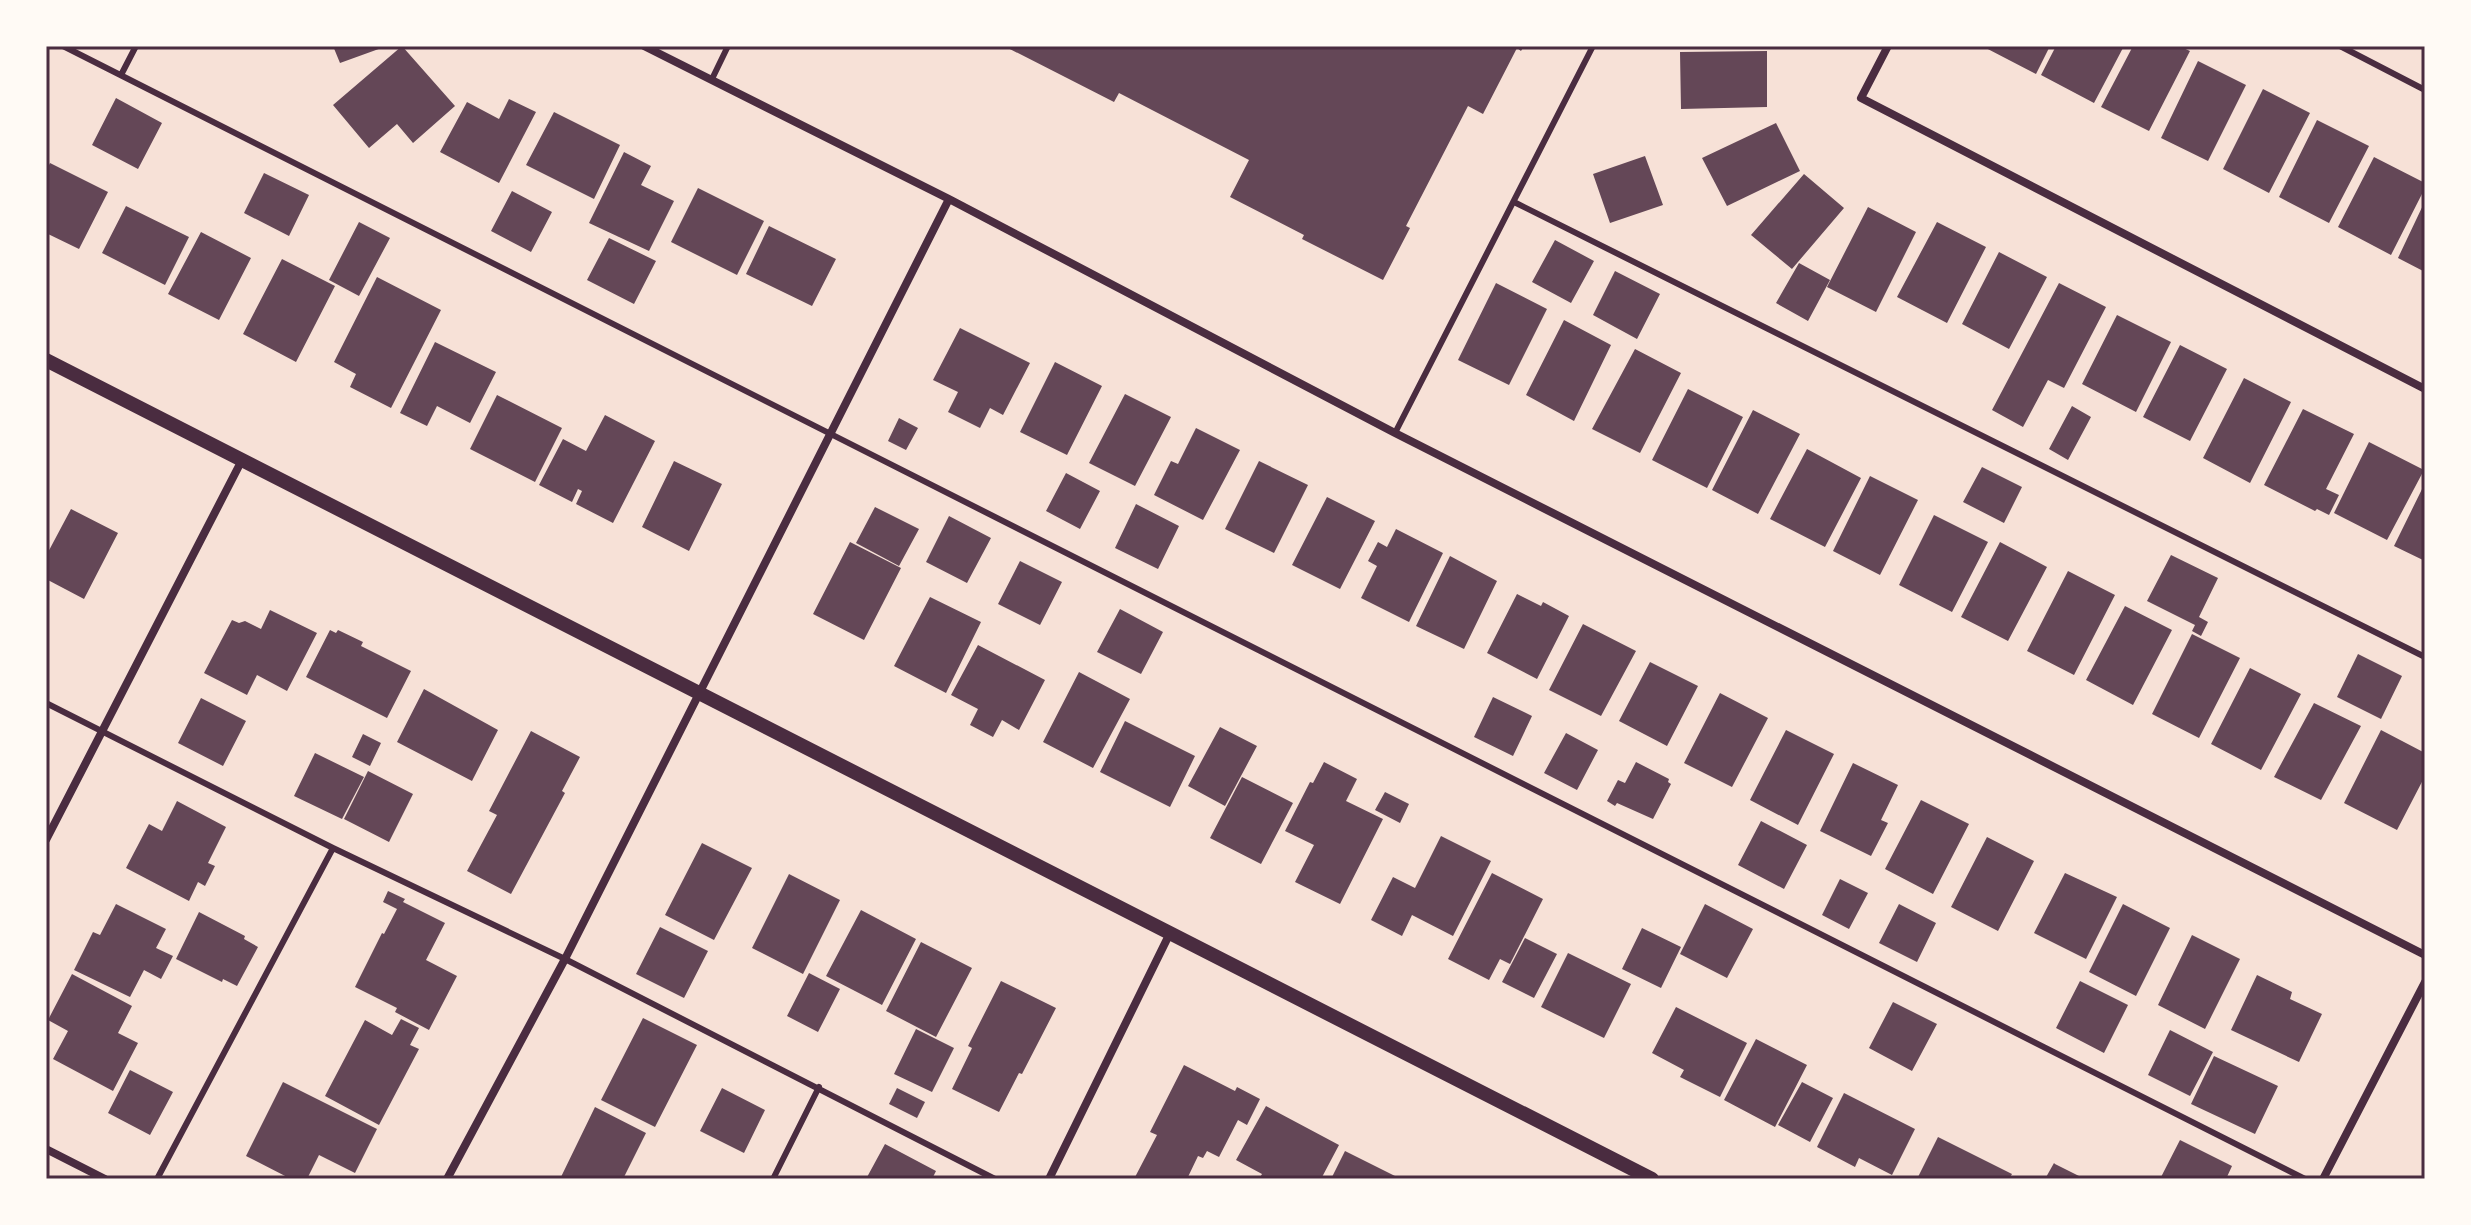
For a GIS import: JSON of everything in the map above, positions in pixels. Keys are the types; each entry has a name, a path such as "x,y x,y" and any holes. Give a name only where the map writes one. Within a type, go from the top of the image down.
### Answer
{"street":[{"path":"644,46 949,199 1395,433 2425,955"},
{"path":"1888,46 1861,98 2425,389"},
{"path":"447,1179 565,959 949,199"},
{"path":"46,360 1652,1179"},
{"path":"46,840 242,460"},
{"path":"1049,1179 1170,933"},
{"path":"2323,1179 2425,982"},
{"path":"46,1149 105,1179"}],"lane":[{"path":"63,46 2305,1179"},
{"path":"121,75 136,46"},
{"path":"712,79 728,46"},
{"path":"1395,433 1593,46"},
{"path":"2340,46 2425,90"},
{"path":"1514,202 2425,657"},
{"path":"46,703 333,848 565,959 995,1179"},
{"path":"157,1179 333,848"},
{"path":"773,1179 819,1087"}],"building":[{"path":"333,46 387,46 340,63"},
{"path":"402,46 455,106 413,143 397,124 369,148 333,105"},
{"path":"1004,46 1524,46 1521,51 1517,48 1483,114 1468,106 1406,226 1410,228 1383,280 1302,239 1304,235 1230,197 1249,160 1119,93 1114,102"},
{"path":"1982,46 2050,46 2036,74"},
{"path":"2056,46 2124,46 2094,103 2041,75"},
{"path":"2133,46 2179,46 2190,51 2149,131 2101,107"},
{"path":"1767,51 1767,107 1681,109 1680,52"},
{"path":"2198,61 2246,85 2208,161 2161,138"},
{"path":"2263,89 2310,113 2269,193 2223,169"},
{"path":"116,98 162,123 138,169 92,145"},
{"path":"509,99 536,112 499,183 440,152 467,102 499,119"},
{"path":"554,112 620,145 594,199 526,165"},
{"path":"2317,120 2369,146 2329,223 2279,197"},
{"path":"1776,123 1800,171 1727,206 1702,158"},
{"path":"624,152 651,166 641,185 674,201 649,251 589,223"},
{"path":"1645,156 1663,205 1610,223 1593,174"},
{"path":"2374,157 2425,183 2391,255 2338,227"},
{"path":"50,163 108,192 79,249 46,233 46,171"},
{"path":"264,173 309,195 289,236 244,213"},
{"path":"1804,174 1844,208 1792,269 1751,235"},
{"path":"698,188 764,221 737,275 671,242"},
{"path":"512,191 552,212 531,252 491,231"},
{"path":"2425,201 2425,272 2398,258"},
{"path":"126,206 189,237 165,285 102,253"},
{"path":"1868,207 1916,232 1876,312 1827,287"},
{"path":"359,222 390,238 359,296 329,280"},
{"path":"1937,222 1986,247 1947,323 1897,297"},
{"path":"769,226 836,259 812,306 746,274"},
{"path":"201,232 251,258 219,320 168,294"},
{"path":"609,238 656,261 634,304 587,280"},
{"path":"1555,240 1594,261 1571,303 1532,282"},
{"path":"1999,252 2047,277 2009,349 1962,324"},
{"path":"282,259 335,286 296,362 243,334"},
{"path":"1799,263 1830,280 1808,321 1776,303"},
{"path":"1615,271 1660,294 1637,339 1593,315"},
{"path":"377,277 441,310 391,408 350,387 356,374 334,362"},
{"path":"1496,283 1547,309 1509,385 1458,360"},
{"path":"2059,283 2106,307 2064,388 2048,380 2023,427 1992,410"},
{"path":"2117,315 2171,342 2136,412 2082,384"},
{"path":"1564,320 1611,345 1574,421 1526,395"},
{"path":"960,328 1030,363 1003,415 990,408 980,428 948,412 958,392 933,380"},
{"path":"435,342 496,372 470,423 437,406 427,426 400,413"},
{"path":"2180,345 2227,369 2190,441 2143,417"},
{"path":"1635,349 1681,373 1640,453 1592,429"},
{"path":"1055,362 1102,386 1067,455 1020,432"},
{"path":"2244,378 2291,402 2250,483 2203,458"},
{"path":"1688,389 1743,417 1707,488 1652,460"},
{"path":"1125,394 1171,417 1135,486 1089,463"},
{"path":"497,395 562,428 535,482 470,449"},
{"path":"2072,406 2091,417 2068,460 2049,449"},
{"path":"2303,409 2354,434 2326,489 2339,495 2329,515 2264,485"},
{"path":"1753,410 1800,434 1758,514 1712,490"},
{"path":"605,415 655,441 613,523 576,504 582,491 578,489 572,502 539,485 563,439 586,451"},
{"path":"899,418 918,428 906,450 888,441"},
{"path":"1196,428 1240,450 1203,520 1154,495 1171,461 1178,464"},
{"path":"2369,442 2424,470 2387,540 2334,513"},
{"path":"1807,449 1861,478 1825,547 1770,519"},
{"path":"674,461 722,484 689,551 642,527"},
{"path":"1259,461 1308,485 1274,553 1225,529"},
{"path":"1982,467 2022,487 2004,523 1963,502"},
{"path":"1066,473 1100,491 1080,529 1046,511"},
{"path":"1870,476 1918,500 1880,575 1833,551"},
{"path":"2425,483 2425,561 2394,546"},
{"path":"1327,497 1375,521 1340,589 1292,565"},
{"path":"1136,504 1179,526 1158,569 1115,548"},
{"path":"875,507 919,529 899,566 856,543"},
{"path":"71,509 118,533 84,599 46,579 46,556"},
{"path":"1934,515 1988,542 1952,612 1899,585"},
{"path":"949,516 991,538 967,583 926,562"},
{"path":"1396,529 1443,553 1409,622 1361,598 1377,566 1368,561 1378,542 1387,547"},
{"path":"850,542 901,568 864,640 813,614"},
{"path":"2000,542 2047,567 2008,641 1961,617"},
{"path":"2171,555 2218,578 2199,617 2208,622 2201,636 2192,631 2195,625 2147,601"},
{"path":"1450,556 1497,581 1464,649 1416,626"},
{"path":"1020,561 1062,582 1040,625 998,604"},
{"path":"2068,571 2115,595 2074,675 2027,651"},
{"path":"1517,594 1541,606 1543,602 1569,616 1537,679 1487,653"},
{"path":"930,597 981,622 946,693 894,666"},
{"path":"2125,606 2172,630 2133,705 2086,680"},
{"path":"1120,609 1163,632 1141,674 1097,652"},
{"path":"270,610 317,633 287,691 257,675 247,695 204,673 232,620 239,623 245,621 261,629"},
{"path":"1583,624 1636,651 1601,716 1549,690"},
{"path":"330,630 336,633 338,630 363,642 361,646 411,671 387,718 306,677"},
{"path":"2192,634 2240,658 2199,738 2152,714"},
{"path":"978,645 1045,680 1019,730 1002,720 993,737 970,725 978,709 951,695"},
{"path":"2358,654 2402,676 2381,719 2337,697"},
{"path":"1650,662 1698,686 1667,746 1619,721"},
{"path":"2250,668 2301,694 2261,770 2211,744"},
{"path":"1079,672 1130,699 1093,768 1043,742"},
{"path":"424,689 498,730 472,781 397,742"},
{"path":"1720,693 1768,718 1732,787 1684,763"},
{"path":"1493,697 1532,716 1513,756 1474,737"},
{"path":"201,698 246,721 223,766 178,743"},
{"path":"2314,703 2361,726 2321,800 2274,777"},
{"path":"1125,721 1195,756 1170,807 1100,772"},
{"path":"1220,727 1257,746 1225,806 1188,786"},
{"path":"1786,730 1834,754 1798,825 1750,800"},
{"path":"2381,730 2425,753 2425,776 2397,830 2344,803"},
{"path":"531,731 580,757 562,791 565,793 511,894 467,871 497,815 489,811"},
{"path":"1566,733 1598,750 1577,790 1544,773"},
{"path":"363,734 381,743 370,766 352,757"},
{"path":"315,753 364,777 342,819 294,796"},
{"path":"1324,762 1357,779 1346,801 1383,819 1340,904 1295,882 1314,845 1285,831"},
{"path":"1636,762 1669,779 1671,784 1653,819 1607,801 1618,780 1625,783"},
{"path":"1853,763 1898,785 1881,820 1888,823 1871,856 1820,831"},
{"path":"368,771 413,794 389,842 344,819"},
{"path":"1242,777 1293,803 1261,864 1210,838"},
{"path":"1385,792 1409,804 1400,823 1375,810"},
{"path":"1921,800 1969,824 1933,894 1885,869"},
{"path":"177,801 226,827 208,863 215,866 205,886 198,882 189,901 126,868 149,824 162,831"},
{"path":"1761,821 1807,845 1784,889 1738,865"},
{"path":"1441,836 1491,861 1453,936 1412,915 1402,936 1371,920 1393,877 1415,888"},
{"path":"1987,837 2034,861 1998,931 1951,907"},
{"path":"702,843 752,868 714,940 665,915"},
{"path":"1492,873 1543,899 1510,964 1500,959 1489,980 1448,959"},
{"path":"2065,873 2117,897 2086,959 2034,933"},
{"path":"789,874 840,900 803,974 752,948"},
{"path":"1840,879 1868,893 1849,929 1822,915"},
{"path":"388,891 445,923 426,960 457,976 429,1030 395,1012 397,1008 355,987 397,909 383,902"},
{"path":"116,904 166,929 156,948 173,956 161,979 144,970 130,997 74,970 93,932 100,935"},
{"path":"1705,904 1753,929 1727,978 1680,954"},
{"path":"1899,904 1936,923 1917,962 1879,943"},
{"path":"2123,904 2170,928 2136,996 2089,972"},
{"path":"861,910 916,939 882,1005 826,976"},
{"path":"199,912 245,936 244,939 258,947 237,986 223,979 222,982 176,959"},
{"path":"660,927 708,951 684,998 636,974"},
{"path":"1642,928 1681,947 1661,988 1622,969"},
{"path":"2192,935 2240,959 2205,1029 2158,1005"},
{"path":"1525,938 1557,954 1534,998 1502,982"},
{"path":"921,942 972,968 936,1037 886,1011"},
{"path":"1568,953 1631,984 1604,1038 1541,1007"},
{"path":"809,973 840,989 818,1032 787,1016"},
{"path":"72,974 132,1006 118,1033 138,1043 113,1091 53,1059 68,1031 48,1020"},
{"path":"2257,975 2292,992 2290,999 2322,1014 2299,1062 2231,1030"},
{"path":"1001,981 1056,1008 999,1112 952,1089 972,1048 968,1046"},
{"path":"2080,981 2128,1005 2104,1053 2056,1028"},
{"path":"1893,1002 1937,1024 1912,1071 1869,1048"},
{"path":"1676,1007 1747,1043 1720,1097 1680,1077 1684,1070 1652,1053"},
{"path":"643,1018 697,1045 655,1127 601,1100"},
{"path":"401,1019 419,1028 410,1045 419,1049 379,1125 325,1096 365,1020 392,1035"},
{"path":"916,1029 954,1048 932,1092 894,1074"},
{"path":"2170,1030 2213,1052 2190,1096 2148,1075"},
{"path":"1756,1039 1807,1065 1775,1127 1724,1100"},
{"path":"2214,1056 2278,1086 2255,1134 2191,1104"},
{"path":"1184,1065 1235,1091 1237,1087 1260,1099 1247,1125 1238,1120 1219,1157 1207,1151 1203,1158 1198,1156 1187,1179 1134,1179 1157,1135 1150,1132"},
{"path":"130,1070 173,1092 150,1135 108,1113"},
{"path":"283,1082 377,1129 355,1173 319,1155 307,1179 291,1179 246,1156"},
{"path":"1802,1082 1833,1098 1810,1142 1778,1125"},
{"path":"722,1088 765,1110 744,1153 700,1131"},
{"path":"897,1088 925,1102 917,1118 889,1104"},
{"path":"1844,1093 1915,1129 1892,1175 1859,1158 1855,1167 1817,1147"},
{"path":"1266,1106 1339,1145 1321,1179 1259,1179 1262,1174 1236,1160"},
{"path":"595,1107 646,1133 623,1179 560,1179"},
{"path":"1938,1137 2012,1174 2009,1179 1917,1179"},
{"path":"2180,1140 2232,1166 2226,1179 2160,1179"},
{"path":"885,1144 936,1171 932,1179 866,1179"},
{"path":"1345,1151 1401,1179 1331,1179"},
{"path":"2055,1164 2085,1179 2045,1179"}]}
